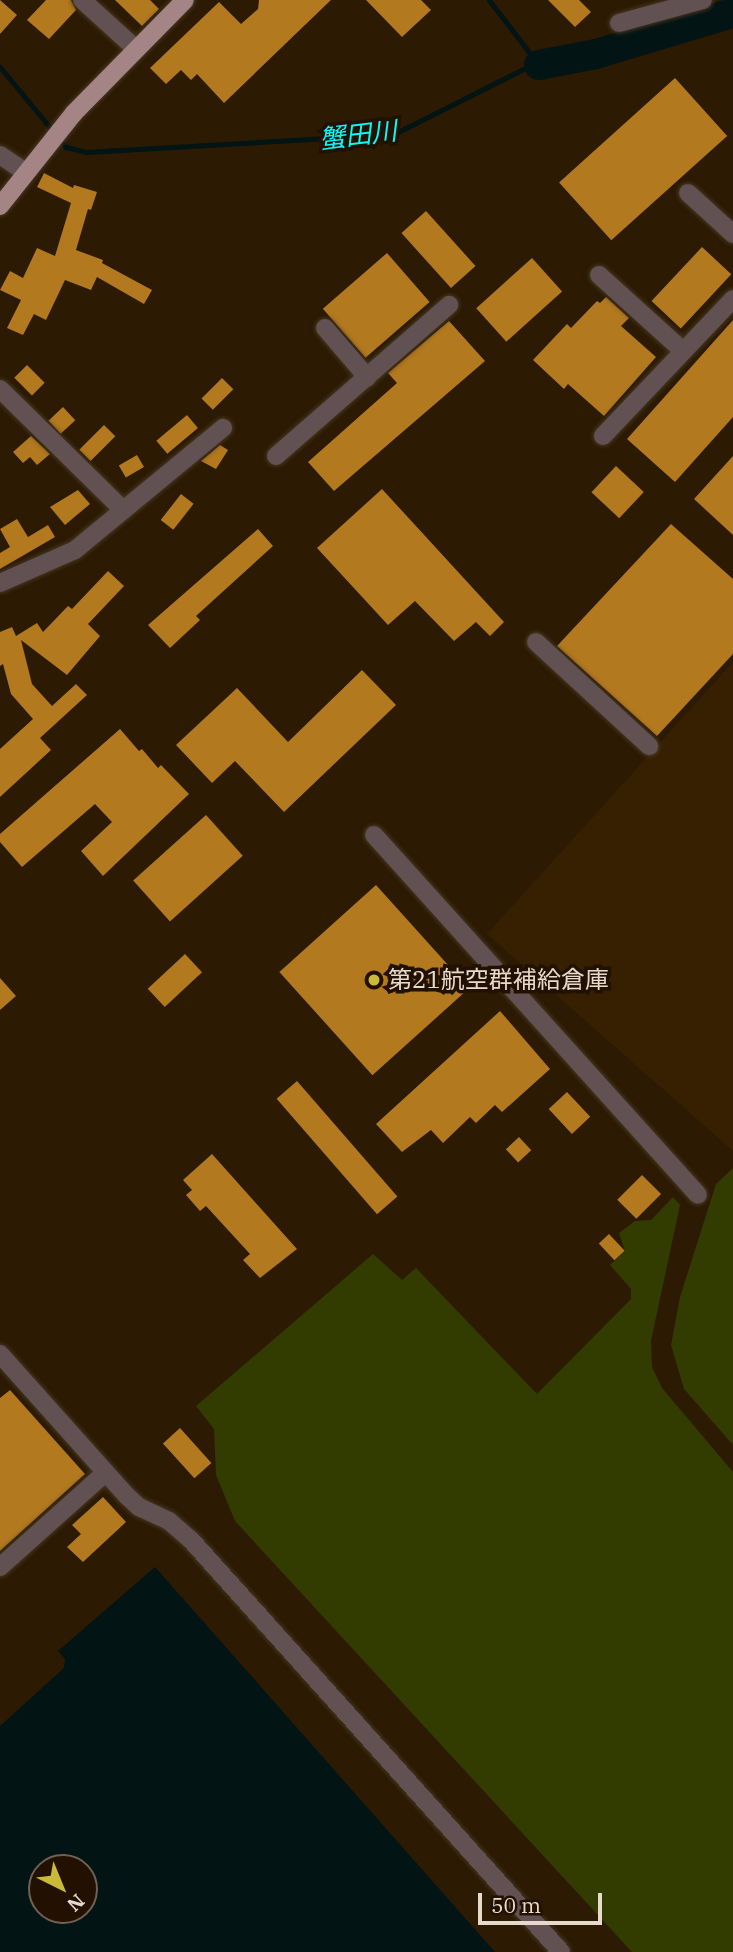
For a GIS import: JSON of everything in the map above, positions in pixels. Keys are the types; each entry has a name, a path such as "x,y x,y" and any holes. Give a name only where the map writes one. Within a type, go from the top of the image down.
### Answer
{"main road":[{"path":"0,206 53,137 185,0"}],"street":[{"path":"82,0 135,49"},
{"path":"619,23 703,0"},
{"path":"0,155 25,172"},
{"path":"688,193 733,234"},
{"path":"599,275 683,351"},
{"path":"603,436 733,299"},
{"path":"276,456 449,305"},
{"path":"325,328 367,377"},
{"path":"0,389 123,510"},
{"path":"0,583 75,550 223,428"},
{"path":"537,642 649,746"},
{"path":"374,835 698,1195"},
{"path":"0,1354 105,1473 139,1507 169,1521 191,1540 561,1952"},
{"path":"0,1567 105,1473"}],"shaded area":[{"path":"733,662 733,1151 487,934"},
{"path":"155,1567 495,1952 0,1952 0,1726 64,1668 65,1659 58,1651"}],"green space":[{"path":"733,1168 733,1445 684,1389 671,1345 680,1297 716,1184"},
{"path":"673,1197 680,1205 651,1341 652,1367 662,1388 733,1472 733,1952 632,1952 235,1521 216,1475 214,1429 196,1406 373,1254 402,1280 416,1268 537,1394 631,1299 631,1289 610,1265 625,1251 619,1233 635,1221 651,1220"}],"building":[{"path":"0,0 17,15 0,34"},
{"path":"46,0 71,0 76,10 49,39 27,20"},
{"path":"115,0 150,0 159,9 142,26"},
{"path":"259,0 331,0 224,103 197,74 191,80 181,70 166,84 150,68 219,2 241,24 258,9"},
{"path":"366,0 421,0 431,10 402,37"},
{"path":"548,0 579,0 591,12 575,27"},
{"path":"675,78 727,136 611,240 559,182"},
{"path":"44,173 73,188 74,185 97,192 91,210 88,209 76,250 103,260 102,263 152,290 144,304 97,277 91,290 65,280 46,320 34,314 23,335 7,328 21,300 0,290 10,271 23,278 37,248 55,256 71,203 37,187"},
{"path":"426,211 476,266 451,288 401,233"},
{"path":"702,247 731,274 681,328 652,301"},
{"path":"387,253 430,302 365,358 323,309"},
{"path":"532,258 562,291 506,342 476,308"},
{"path":"606,297 629,318 621,326 656,357 604,416 568,384 564,389 533,360 567,324 571,328 597,301 600,303"},
{"path":"733,320 733,417 675,482 627,439"},
{"path":"449,321 485,361 334,491 308,462 397,383 388,373"},
{"path":"27,365 45,383 32,395 14,378"},
{"path":"222,378 233,389 213,410 201,399"},
{"path":"63,407 75,420 61,434 48,421"},
{"path":"187,415 198,428 167,454 156,441"},
{"path":"104,425 115,436 91,461 79,450"},
{"path":"31,436 50,454 37,465 30,457 23,463 13,452"},
{"path":"220,445 228,450 216,469 201,461"},
{"path":"137,455 144,467 126,478 119,465"},
{"path":"733,456 733,535 694,499"},
{"path":"616,466 644,492 619,518 591,492"},
{"path":"382,489 504,622 490,636 476,622 454,641 415,601 388,625 317,548"},
{"path":"78,490 90,504 65,525 50,507"},
{"path":"181,494 194,504 173,530 161,520"},
{"path":"17,519 28,537 48,525 55,537 0,569 0,553 10,547 0,529"},
{"path":"671,524 733,579 733,654 657,736 557,646"},
{"path":"258,529 273,546 196,616 200,620 170,648 148,625"},
{"path":"108,571 124,586 88,624 100,636 67,675 21,640 32,684 52,706 76,684 87,695 40,738 51,750 0,797 0,749 33,719 11,694 3,664 0,666 0,632 12,627 16,636 37,623 43,632 68,606 72,609"},
{"path":"362,670 396,705 284,812 235,761 212,783 176,745 237,688 288,742"},
{"path":"120,729 139,751 142,749 158,768 161,765 189,794 103,876 81,851 112,822 95,804 22,867 0,842 0,834"},
{"path":"206,815 243,856 170,921 133,881"},
{"name":"第21航空群補給倉庫","path":"376,885 469,988 372,1075 279,972"},
{"path":"185,954 202,972 165,1007 148,989"},
{"path":"0,978 16,996 0,1010"},
{"path":"500,1011 550,1069 502,1112 495,1105 476,1123 470,1117 443,1143 431,1130 402,1152 376,1124"},
{"path":"297,1081 397,1196 377,1214 277,1099"},
{"path":"567,1092 590,1117 572,1134 549,1109"},
{"path":"519,1137 531,1150 518,1162 506,1149"},
{"path":"212,1154 297,1249 260,1278 243,1260 250,1254 206,1206 200,1211 186,1195 192,1190 183,1180"},
{"path":"642,1175 661,1194 636,1219 617,1200"},
{"path":"609,1234 625,1251 614,1260 599,1244"},
{"path":"10,1390 85,1474 0,1551 0,1398"},
{"path":"180,1428 211,1463 194,1478 163,1443"},
{"path":"103,1497 126,1522 83,1562 67,1547 81,1534 72,1525"}],"waterway":[{"name":"蟹田川","path":"0,67 66,147 86,152 394,134 523,69 539,65 489,0"},
{"name":"蟹田川","path":"539,65 596,54 733,13"}],"place":[{"name":"第21航空群補給倉庫","path":"374,980"}]}
